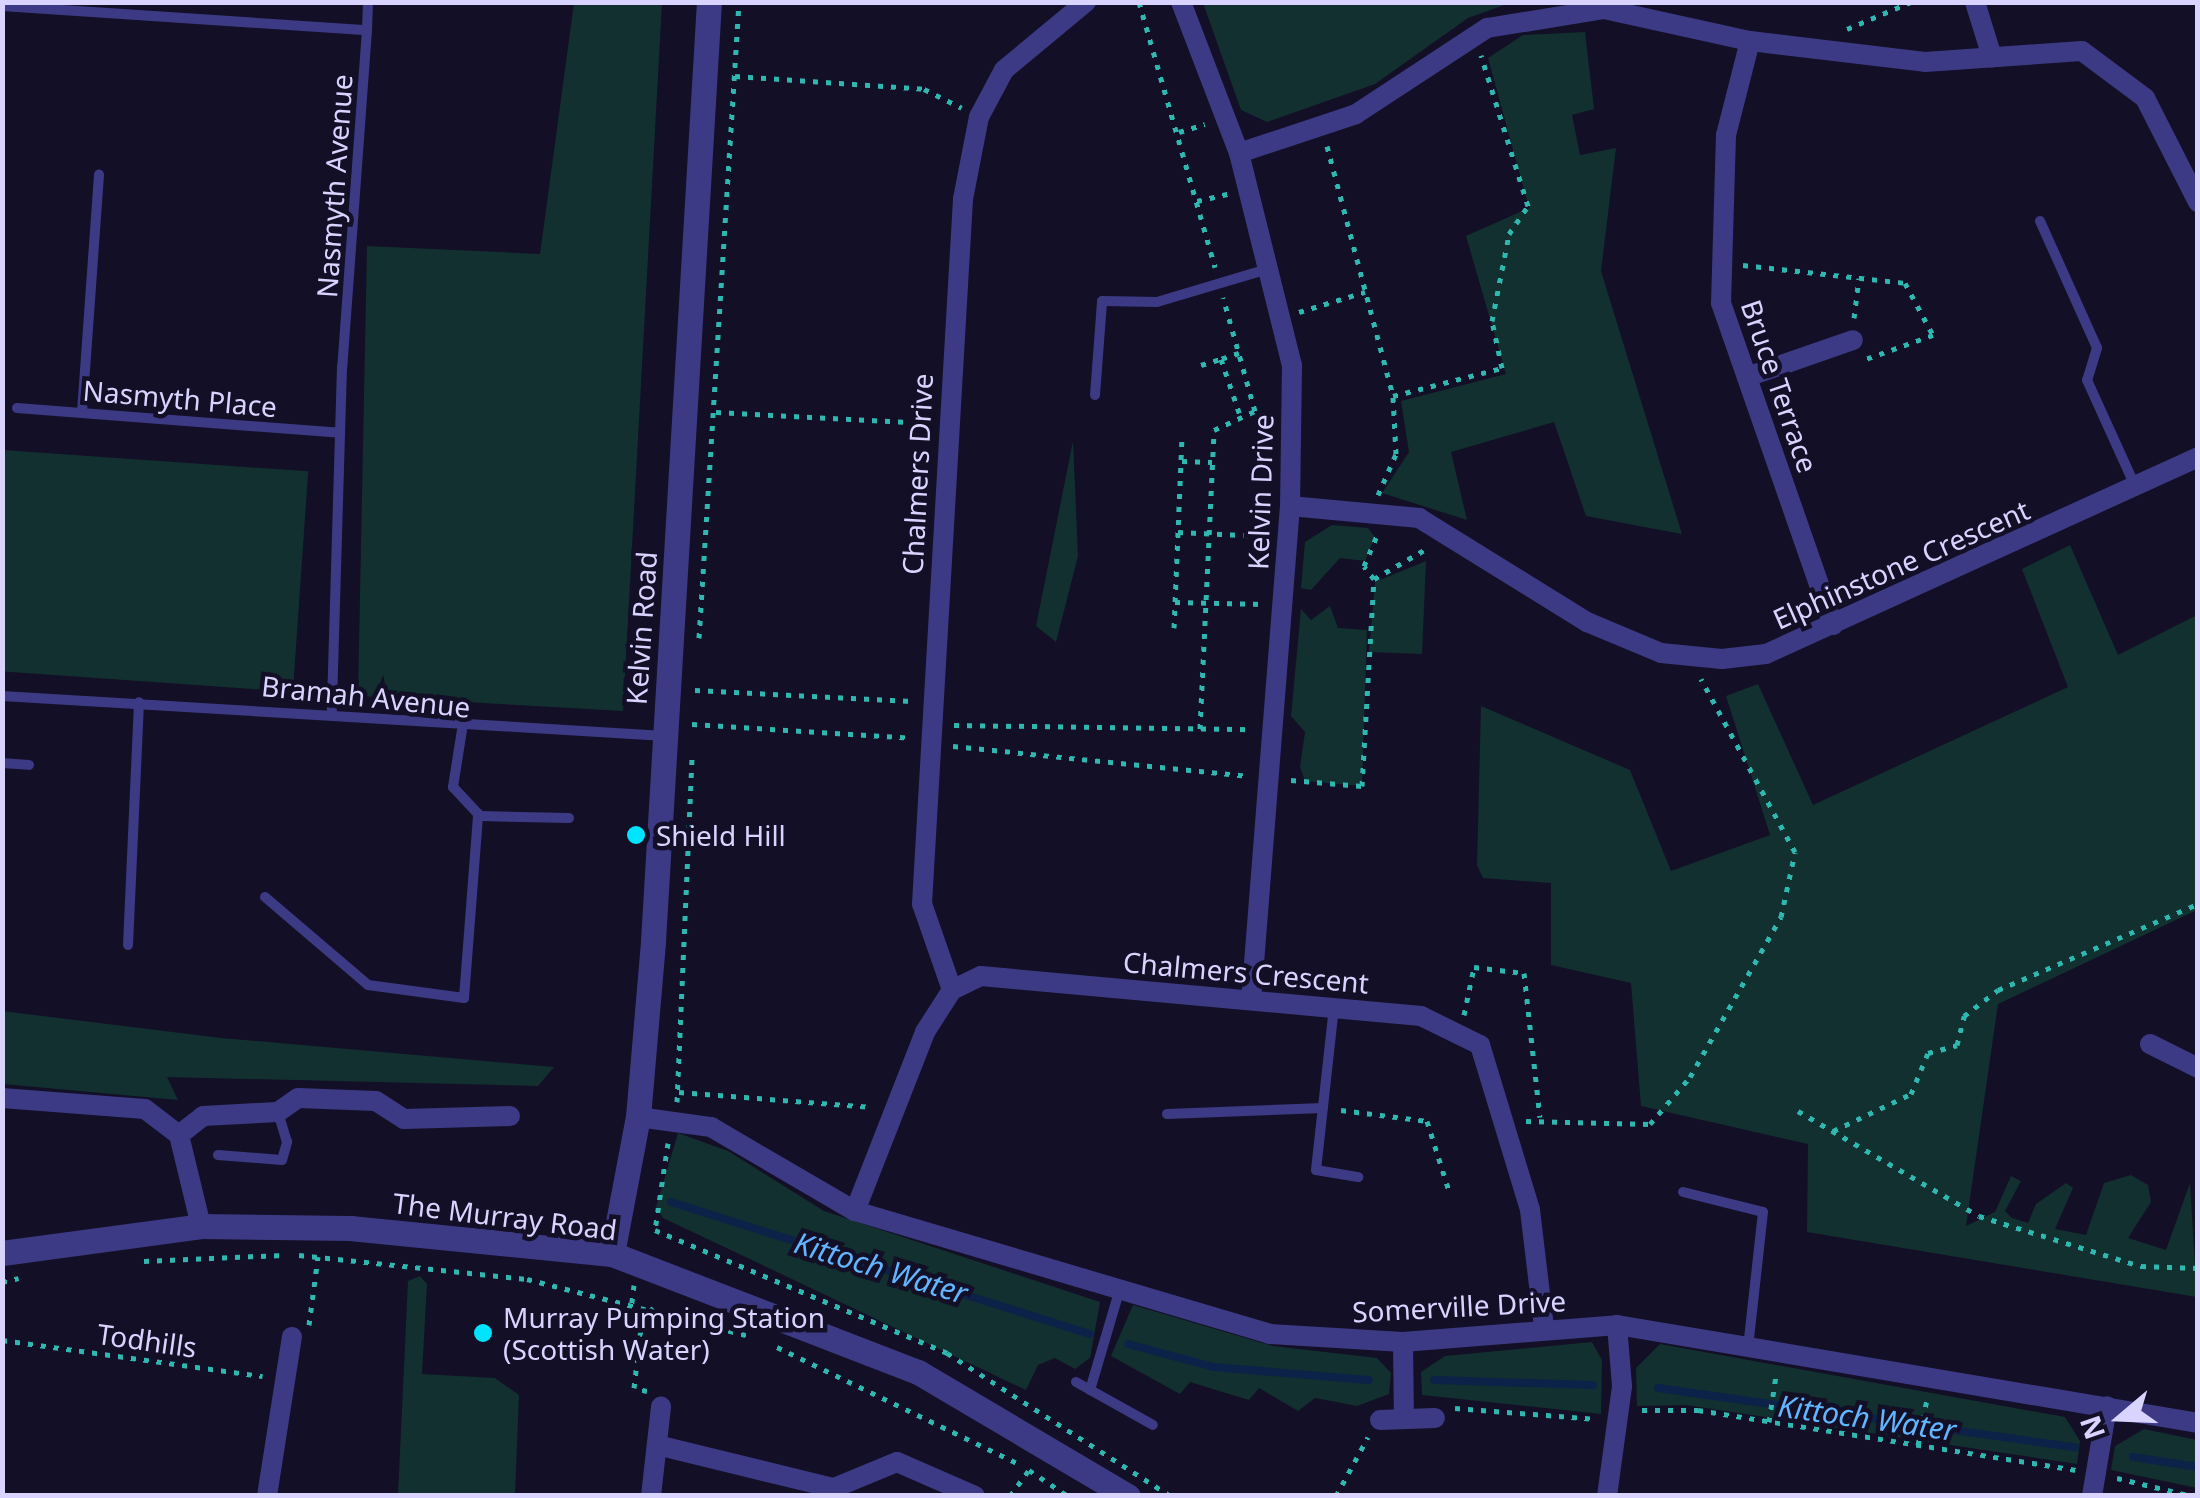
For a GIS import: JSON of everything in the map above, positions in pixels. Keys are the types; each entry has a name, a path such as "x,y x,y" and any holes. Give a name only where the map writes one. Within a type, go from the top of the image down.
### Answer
{"street":[{"name":"Kelvin Road","path":"612,1254 638,1117 709,2"},
{"name":"Chalmers Drive","path":"952,990 922,904 946,424 962,199 978,117 1004,70 1086,2"},
{"name":"Kelvin Drive","path":"1181,2 1239,153 1292,365 1288,537 1251,999"},
{"path":"1975,2 1992,57"},
{"path":"1239,153 1356,114 1474,34 1604,6 1750,41 1925,62 2082,52 2105,60 2145,98 2198,202"},
{"name":"Bruce Terrace","path":"1750,41 1726,134 1717,262 1747,377 1832,625"},
{"path":"1747,377 1853,340"},
{"name":"Elphinstone Crescent","path":"1290,506 1420,518 1587,622 1685,656 1766,654 2198,457"},
{"name":"Chalmers Crescent","path":"952,990 981,976 1251,999 1459,1027"},
{"path":"855,1210 895,1107 952,990"},
{"path":"1459,1027 1480,1045 1508,1126 1544,1328"},
{"path":"2150,1044 2198,1068"},
{"path":"2,1098 145,1109 179,1136 202,1226"},
{"path":"179,1136 203,1116 278,1112 298,1098 376,1101 404,1119 510,1116"},
{"name":"Somerville Drive","path":"638,1117 711,1128 855,1210 1268,1334 1403,1342 1617,1325 2198,1424"},
{"name":"The Murray Road","path":"2,1252 202,1226 350,1228 612,1254 638,1268 795,1318 918,1372 1128,1496"},
{"path":"1607,1496 1619,1412 1617,1325"},
{"path":"268,1496 292,1337"},
{"path":"1403,1342 1404,1420"},
{"path":"2092,1496 2106,1406"},
{"path":"651,1496 662,1407"},
{"path":"1380,1420 1435,1418"},
{"path":"657,1445 834,1488 896,1462 975,1496"}],"lane":[{"name":"Nasmyth Avenue","path":"332,710 340,433 368,2"},
{"path":"2,6 367,30"},
{"path":"82,412 98,175"},
{"path":"2040,221 2097,348 2087,380 2135,487"},
{"path":"1095,395 1102,301 1157,302 1269,268"},
{"name":"Nasmyth Place","path":"16,408 340,433"},
{"name":"Bramah Avenue","path":"2,696 332,710 462,730 665,736"},
{"path":"128,945 139,702"},
{"path":"462,730 454,787 478,814 568,818"},
{"path":"2,764 29,765"},
{"path":"265,897 368,985 464,998 478,814"},
{"path":"1334,1008 1316,1170 1358,1177"},
{"path":"1167,1114 1323,1108"},
{"path":"218,1156 282,1160 288,1142 278,1112"},
{"path":"1683,1192 1763,1212 1748,1347"},
{"path":"1090,1390 1118,1292"},
{"path":"1076,1382 1153,1426"}],"path":[{"path":"698,650 739,2"},
{"path":"1138,2 1255,411 1214,430 1200,728"},
{"path":"1803,47 1911,2"},
{"path":"1393,396 1502,368 1492,321 1509,234 1528,206 1474,34"},
{"path":"735,76 924,89 978,117"},
{"path":"1318,136 1393,396 1396,454 1376,498 1361,494"},
{"path":"1197,201 1248,188"},
{"path":"1296,312 1366,292"},
{"path":"1292,296 1300,328"},
{"path":"1201,365 1239,354"},
{"path":"1221,358 1241,418"},
{"path":"716,412 946,424"},
{"path":"1174,628 1182,434"},
{"path":"1182,460 1212,462"},
{"path":"692,724 931,736 1267,778 1362,786 1374,579 1364,566 1369,544 1396,531"},
{"path":"1178,532 1288,537"},
{"path":"1374,579 1435,546 1412,537"},
{"path":"1176,602 1282,605"},
{"path":"1508,1126 1540,1117 1650,1124 1690,1077 1781,917 1794,852 1685,656"},
{"path":"696,670 678,1092 655,1230 947,1353 1171,1496"},
{"path":"695,690 932,702"},
{"path":"931,736 1271,729"},
{"path":"1833,1131 1911,1094 1928,1053 1956,1044 1964,1016 1998,990 2198,904"},
{"path":"1459,1027 1474,967 1524,973 1540,1117"},
{"path":"678,1092 895,1107"},
{"path":"1323,1108 1427,1122 1450,1194"},
{"path":"1798,1111 1980,1216 2141,1266 2198,1268"},
{"path":"134,1262 318,1257 435,1265 630,1300 805,1360 1030,1470 1068,1496"},
{"path":"292,1337 308,1331 318,1257"},
{"path":"638,1268 630,1316 642,1318"},
{"path":"2,1282 41,1274"},
{"path":"654,1307 642,1318 634,1388 663,1395 662,1407"},
{"name":"Todhills","path":"2,1340 286,1380"},
{"path":"1769,1422 1780,1352"},
{"path":"1918,1445 1931,1377"},
{"path":"1435,1418 1458,1406 1597,1419 1619,1412 1769,1422 2096,1473 2192,1496"},
{"path":"1336,1496 1380,1420"},
{"path":"1010,1496 1030,1470"}],"green space":[{"path":"574,3 662,3 623,711 358,696 367,246 540,254"},
{"path":"1203,3 1510,3 1468,18 1375,84 1267,122 1241,110"},
{"path":"1585,32 1594,109 1572,115 1580,155 1616,148 1601,271 1682,534 1586,516 1554,422 1451,452 1467,520 1382,493 1409,452 1401,401 1506,374 1466,236 1529,208 1488,58 1523,35"},
{"path":"1073,441 1078,556 1056,642 1036,626"},
{"path":"3,450 308,471 293,692 2,671"},
{"path":"1332,525 1368,528 1375,537 1365,561 1340,558 1311,590 1301,588 1305,542"},
{"path":"2070,545 2118,655 2197,615 2197,910 1998,1004 1966,1226 1995,1212 2011,1176 2021,1181 2005,1211 2012,1218 2028,1223 2036,1204 2066,1183 2073,1188 2055,1229 2086,1235 2104,1183 2131,1175 2148,1185 2151,1202 2128,1238 2166,1250 2190,1183 2197,1297 1807,1232 1808,1144 1641,1106 1631,983 1551,965 1551,883 1483,878 1477,865 1481,706 1630,770 1671,871 1770,835 1726,696 1758,684 1813,805 2068,687 2022,569"},
{"path":"1426,561 1422,654 1369,652 1375,582"},
{"path":"1330,606 1338,628 1367,630 1362,786 1305,781 1300,767 1305,732 1291,716 1301,609 1311,620"},
{"path":"2,1011 221,1038 554,1067 538,1086 167,1077 178,1100 3,1084"},
{"path":"678,1133 728,1151 824,1211 1100,1302 1090,1358 1075,1369 1055,1358 1038,1365 1026,1390 663,1218 656,1207"},
{"path":"420,1276 427,1284 422,1374 495,1378 519,1395 515,1495 398,1495 408,1281"},
{"path":"1133,1305 1273,1346 1377,1358 1391,1373 1389,1394 1357,1406 1315,1398 1298,1411 1259,1388 1249,1400 1190,1382 1180,1394 1111,1356"},
{"path":"1592,1342 1602,1360 1601,1414 1422,1395 1421,1372 1445,1356"},
{"path":"1660,1344 2065,1417 2080,1441 2077,1464 1686,1405 1637,1406 1636,1368"},
{"path":"2144,1429 2197,1440 2197,1488 2111,1470 2115,1446"}],"waterway":[{"name":"Kittoch Water","path":"671,1202 1090,1334"},
{"name":"Kittoch Water","path":"1128,1344 1214,1367 1368,1380"},
{"name":"Kittoch Water","path":"1434,1380 1593,1385"},
{"name":"Kittoch Water","path":"1658,1388 2075,1447"},
{"name":"Kittoch Water","path":"2133,1457 2198,1467"}],"place":[{"name":"Shield Hill","path":"636,835"},
{"name":"Murray Pumping Station (Scottish Water)","path":"483,1333"}]}
